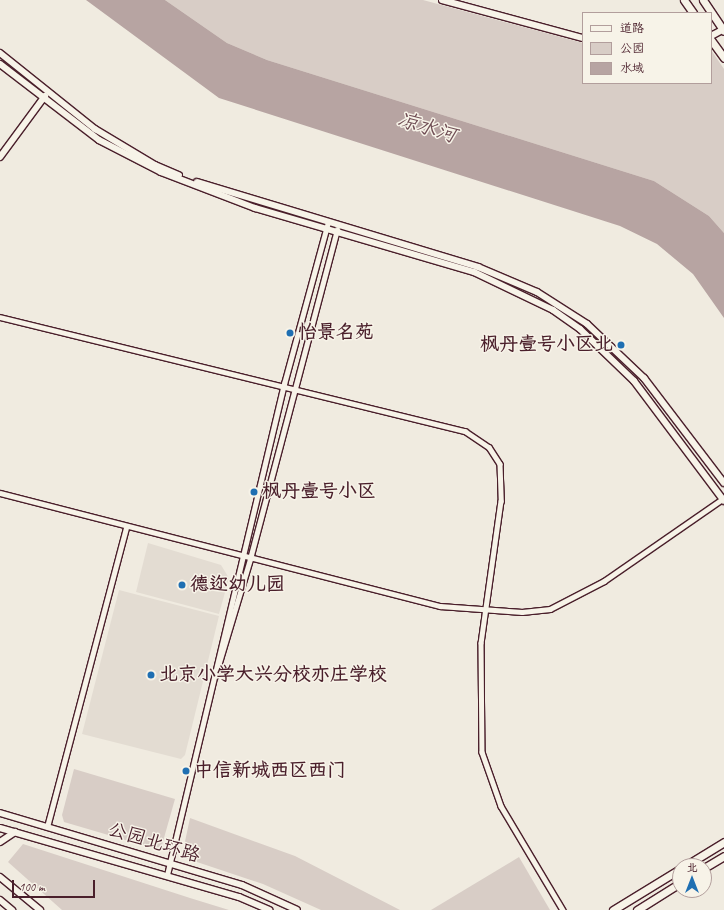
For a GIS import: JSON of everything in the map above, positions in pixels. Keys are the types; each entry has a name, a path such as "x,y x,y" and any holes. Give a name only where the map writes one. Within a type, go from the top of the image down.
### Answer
{"main road":[{"path":"684,0 692,12"},
{"path":"703,0 711,12"},
{"path":"712,13 724,30"},
{"path":"712,40 724,58"},
{"path":"698,858 724,842"},
{"path":"712,863 724,856"},
{"path":"613,910 672,874"},
{"path":"637,910 672,888"}],"street":[{"path":"442,0 582,38"},
{"path":"712,37 724,30"},
{"path":"0,53 95,129 155,165 194,181 478,266 566,308 606,340 644,378 724,483"},
{"path":"0,64 43,99 99,140 161,172 326,230 474,272 532,299 580,329 647,396 724,500 604,581 550,609 484,612 440,606 242,557 0,493"},
{"path":"0,157 48,91"},
{"path":"167,875 284,384 328,222"},
{"path":"215,676 250,559 338,224"},
{"path":"0,317 284,384 294,388 466,431 489,447 500,464 501,501 484,612 481,696 482,752 488,774 502,806 563,910"},
{"path":"47,827 126,527"},
{"name":"公园北环路","path":"0,813 242,885 297,910"},
{"name":"公园北环路","path":"0,828 239,897 268,910"},
{"path":"0,842 15,832"},
{"path":"0,876 40,910"},
{"path":"0,900 12,910"}],"shaded area":[{"name":"德迩幼儿园","path":"148,543 221,565 229,578 219,614 136,592"},
{"name":"北京小学大兴分校亦庄学校","path":"119,590 219,616 185,755 181,759 82,734"}],"green space":[{"path":"165,0 423,0 582,43 582,84 712,84 712,51 724,69 724,233 709,216 654,181 267,60 227,43"},
{"path":"74,769 175,799 162,845 156,849 64,822 62,815"},
{"path":"190,818 295,856 400,910 321,910 263,884 185,858 183,851"},
{"path":"23,844 229,910 62,910 8,862"},
{"path":"519,857 550,910 431,910"}],"water":[{"name":"凉水河","path":"86,0 165,0 227,43 267,60 654,181 709,216 724,233 724,318 693,274 657,244 620,226 219,98"}],"place":[{"name":"怡景名苑","path":"290,333"},
{"name":"枫丹壹号小区北","path":"621,345"},
{"name":"枫丹壹号小区","path":"254,492"},
{"name":"德迩幼儿园","path":"182,585"},
{"name":"北京小学大兴分校亦庄学校","path":"151,675"},
{"name":"中信新城西区西门","path":"186,771"}]}
